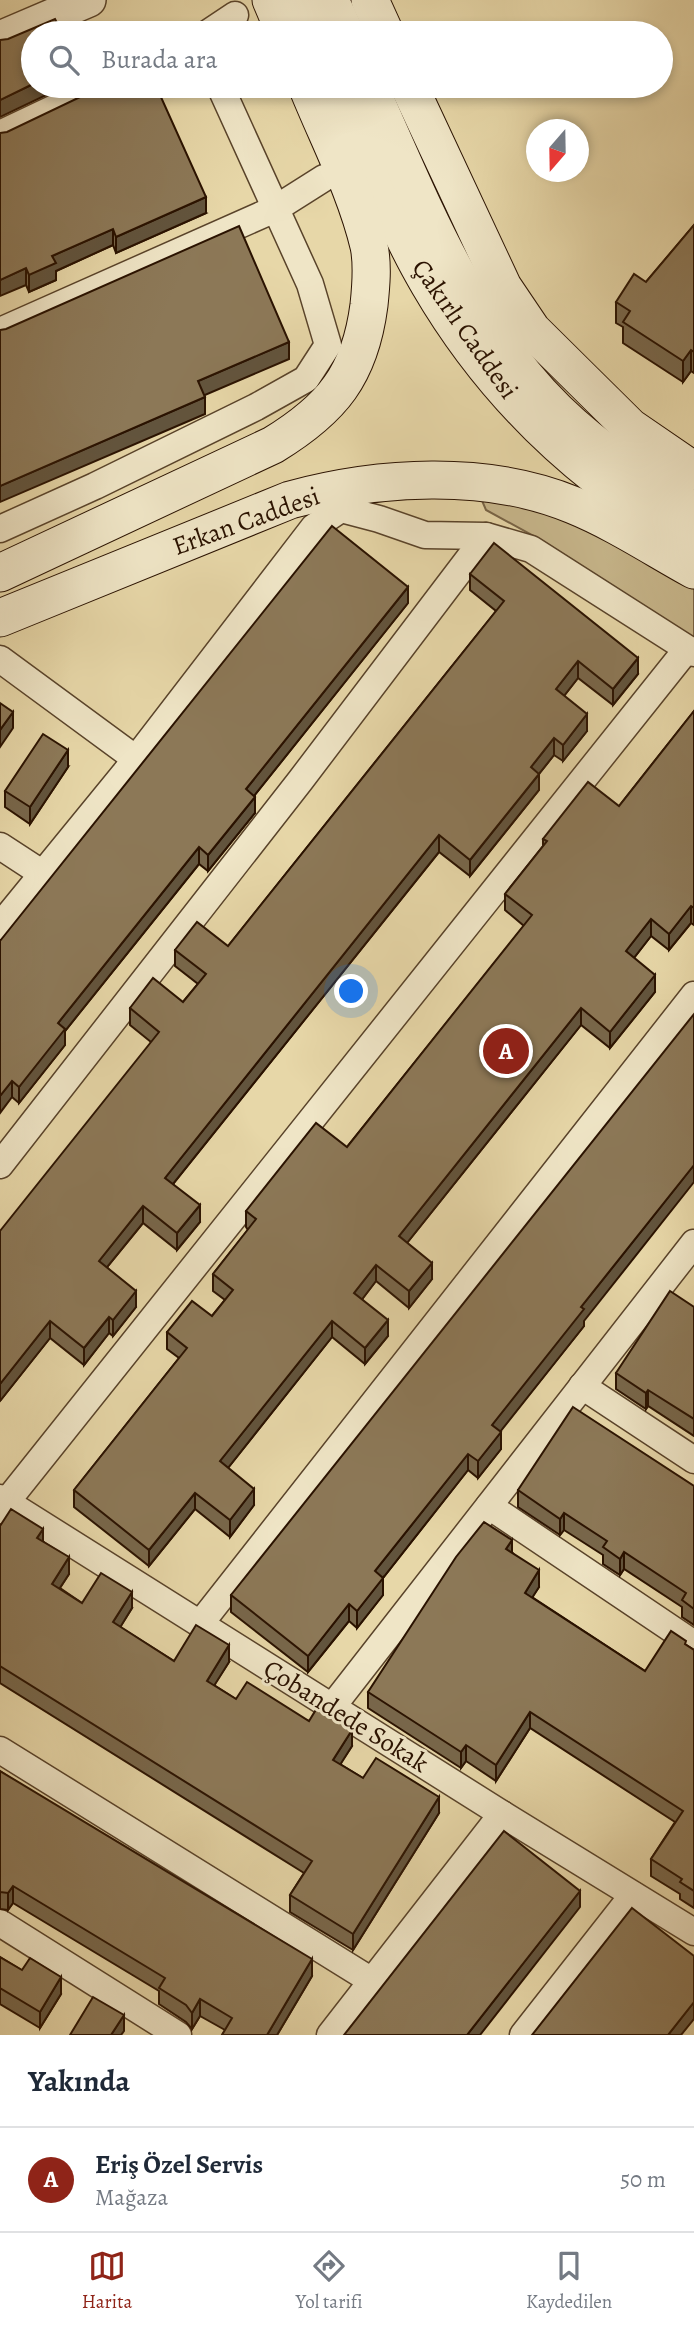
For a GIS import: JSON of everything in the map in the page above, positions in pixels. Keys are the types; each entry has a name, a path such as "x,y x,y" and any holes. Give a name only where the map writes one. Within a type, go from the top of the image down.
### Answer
{"main road":[{"path":"271,0 280,21"},
{"path":"300,0 310,21"},
{"path":"330,0 340,21"},
{"path":"370,0 380,21"},
{"path":"0,573 273,445 303,427 323,409 345,380 361,344 367,315 371,284 369,250 361,217 312,98"},
{"name":"Çakırlı Caddesi","path":"343,98 406,240 429,284 507,395 576,462 647,515 694,543"},
{"name":"Çakırlı Caddesi","path":"375,98 454,270 514,361 557,411 592,441 628,469 694,511"},
{"path":"416,98 503,288 532,330 630,427 694,471"},
{"name":"Erkan Caddesi","path":"0,594 294,462 326,440 351,413 372,381 385,345 391,306 384,230 359,133"},
{"name":"Erkan Caddesi","path":"0,618 290,500 384,482 460,482 538,494 572,504 694,570"}],"street":[{"path":"40,21 89,0"},
{"path":"226,21 235,15"},
{"path":"0,38 21,29"},
{"path":"0,134 76,98"},
{"path":"0,529 95,486 256,407 306,379 328,345 310,285 225,98"},
{"path":"0,331 275,209 324,178"},
{"path":"0,926 135,759 314,527 341,509 425,535 486,536 531,549 691,651 2,1503"},
{"path":"0,1165 300,781 486,536"},
{"path":"0,659 135,759"},
{"path":"0,846 43,874"},
{"path":"201,1624 694,995"},
{"path":"332,1707 582,1386 684,1274 694,1243"},
{"path":"582,1386 694,1460"},
{"name":"Çobandede Sokak","path":"2,1503 694,1932"},
{"path":"489,1506 694,1644"},
{"path":"0,1750 372,1982"},
{"path":"330,2035 502,1814"},
{"path":"523,2035 633,1895"},
{"path":"0,1923 178,2035"}],"shaded area":[{"path":"480,496 549,512 694,579 694,638 543,541 486,510"}],"building":[{"path":"21,33 21,90 0,100 0,40"},
{"path":"78,98 161,98 206,197 116,237 113,229 52,256 56,263 29,275 26,268 0,280 0,133"},
{"path":"694,225 694,352 691,350 683,361 623,322 630,311 616,302 634,274 646,282"},
{"path":"239,226 289,342 198,381 205,397 0,486 0,330"},
{"path":"332,526 408,587 246,789 255,797 208,855 199,847 58,1023 65,1029 19,1087 12,1081 0,1096 0,941"},
{"path":"494,543 638,658 613,689 578,661 556,689 587,714 563,745 554,738 531,767 539,774 470,860 439,835 165,1178 200,1205 177,1233 143,1206 99,1261 136,1291 113,1320 109,1317 84,1348 50,1321 0,1384 0,1231 159,1032 130,1008 153,978 183,1002 206,974 175,950 197,922 228,946 504,601 470,574"},
{"path":"0,703 13,712 0,730"},
{"path":"694,711 694,908 691,906 669,934 651,919 626,951 655,975 610,1032 581,1008 399,1236 432,1263 409,1291 376,1265 354,1293 388,1320 365,1348 332,1321 220,1461 254,1489 230,1520 195,1493 149,1550 74,1490 187,1348 167,1332 192,1301 212,1316 233,1290 213,1274 256,1219 246,1211 316,1123 347,1147 532,915 505,894 547,841 543,839 588,782 619,806"},
{"path":"43,734 68,750 30,807 5,791"},
{"path":"694,1014 694,1165 581,1307 584,1309 492,1425 501,1432 478,1461 468,1454 375,1571 383,1578 357,1611 349,1604 308,1656 231,1595"},
{"path":"670,1291 694,1307 694,1419 616,1373"},
{"path":"573,1407 694,1486 694,1609 682,1600 686,1593 624,1552 620,1559 603,1547 607,1541 564,1513 560,1519 518,1490"},
{"path":"11,1509 43,1529 37,1538 69,1557 52,1584 82,1603 101,1573 132,1592 113,1622 174,1661 196,1625 229,1645 207,1681 236,1699 247,1682 309,1721 317,1708 352,1730 333,1760 363,1778 376,1758 439,1797 353,1934 290,1895 312,1861 0,1666 0,1526"},
{"path":"484,1522 512,1540 506,1549 539,1570 525,1593 645,1671 671,1631 694,1650 694,1891 680,1882 682,1879 651,1859 683,1811 530,1712 496,1765 466,1745 461,1752 368,1692 456,1557"},
{"path":"0,1771 312,1959 267,2035 222,2035 232,2018 200,1999 192,2013 186,2005 159,1988 165,1978 13,1886 8,1893 0,1892"},
{"path":"504,1831 580,1891 467,2035 344,2035"},
{"path":"632,1908 694,1956 694,2002 668,2035 532,2035"},
{"path":"0,1957 22,1970 30,1958 61,1977 40,2012 0,1988"},
{"path":"93,1997 124,2015 111,2035 70,2035"}],"place":[{"name":"Eriş Özel Servis","path":"506,1051"}]}
